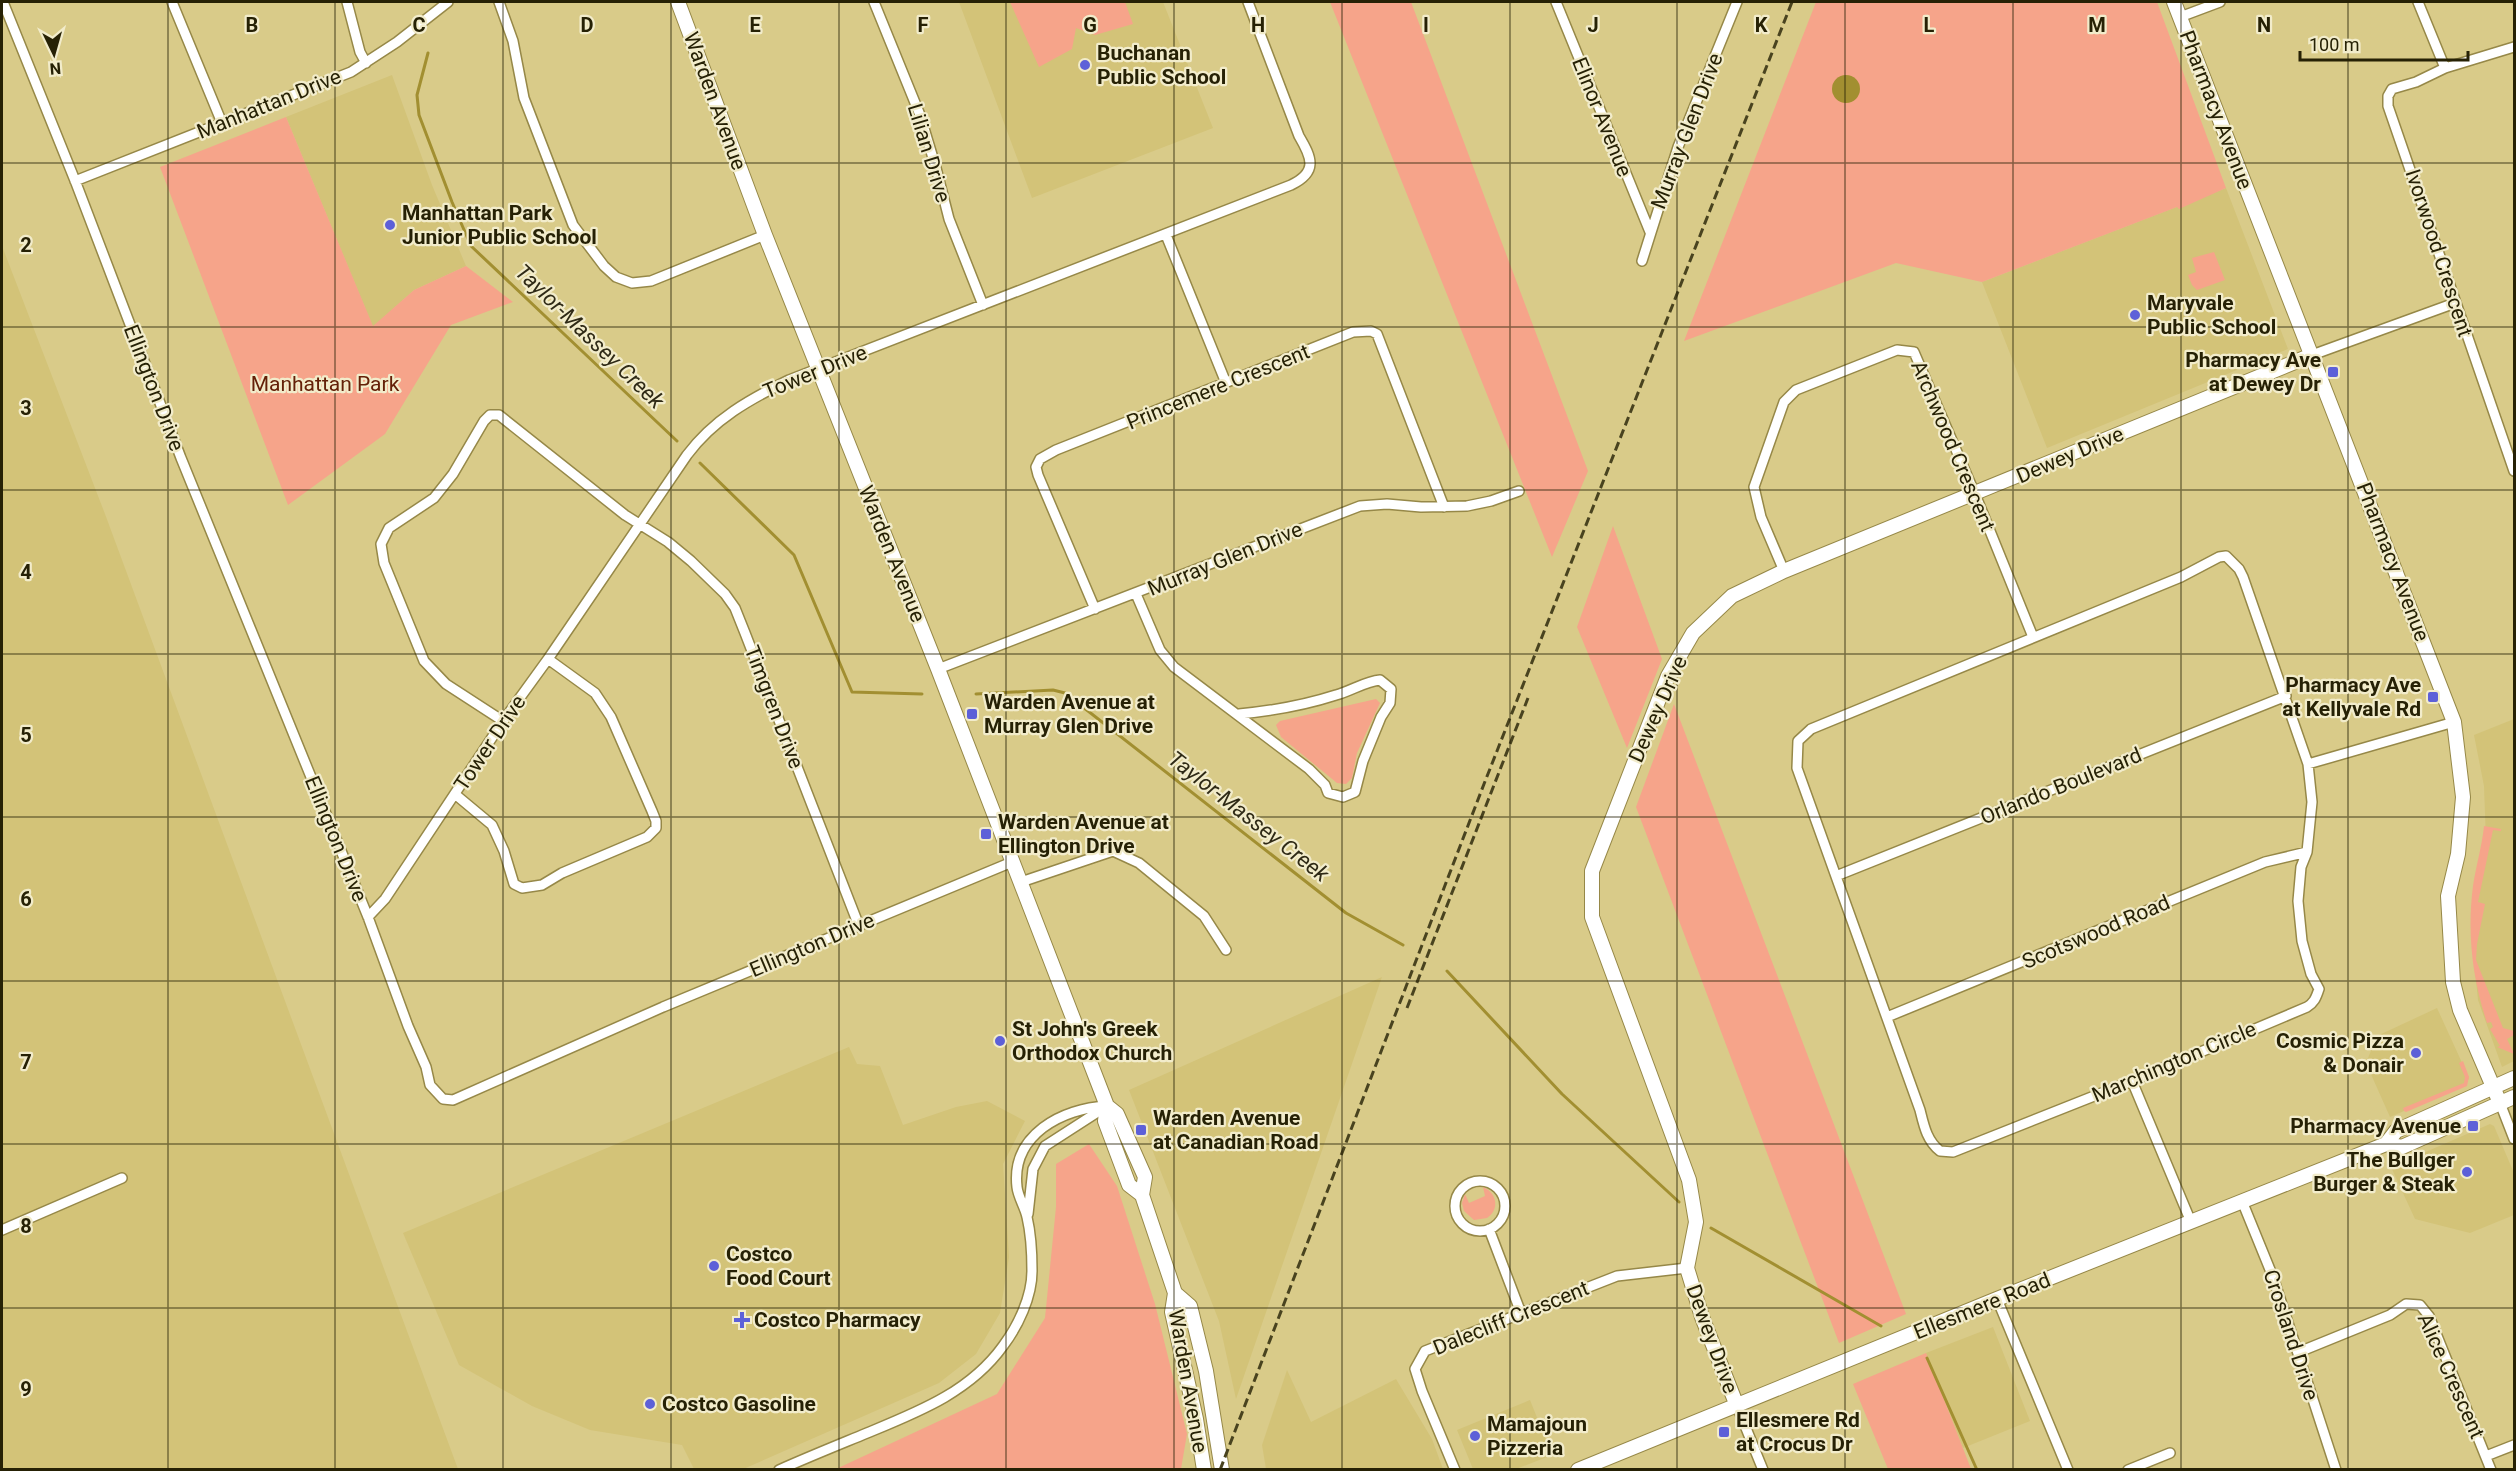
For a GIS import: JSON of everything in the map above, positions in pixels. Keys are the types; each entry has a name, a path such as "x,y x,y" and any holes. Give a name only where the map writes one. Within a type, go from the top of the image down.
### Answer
{"main road":[{"name":"Warden Avenue","path":"678,2 765,235 938,669 1107,1106 1117,1114 1145,1177 1142,1195 1175,1293 1172,1312 1196,1419 1204,1470"},
{"name":"Pharmacy Avenue","path":"2174,2 2454,722 2463,797 2458,854 2448,896 2453,982 2460,1010 2500,1103"},
{"name":"Dewey Drive","path":"1737,1406 1702,1317 1687,1268 1696,1222 1689,1180 1592,917 1592,871 1668,676 1693,633 1732,596 1784,571 2312,355"},
{"name":"Ellesmere Road","path":"1578,1470 1997,1299 2386,1144 2396,1131 2514,1078"},
{"name":"Ellesmere Road","path":"2386,1144 2402,1147 2514,1096"},
{"name":"Warden Avenue","path":"1175,1293 1190,1306 1206,1371 1222,1470"}],"street":[{"name":"Ellington Drive","path":"3,2 75,181 181,458 368,917 408,1026 426,1067 430,1085 443,1099 453,1100 663,1007 1012,862"},
{"path":"172,2 222,123"},
{"path":"347,2 358,45 366,63"},
{"name":"Manhattan Drive","path":"75,181 322,84 366,63 448,2"},
{"path":"499,2 513,40 524,98 573,225 604,266 616,277 632,283 651,281 765,235"},
{"name":"Lilian Drive","path":"874,2 920,115 949,219 983,305"},
{"name":"Tower Drive","path":"368,917 386,900 503,721 703,434 752,398 789,380 1166,235 1299,181 1311,167 1309,155 1299,136 1248,2"},
{"name":"Elinor Avenue","path":"1556,2 1650,232"},
{"name":"Murray Glen Drive","path":"1642,261 1678,147 1737,2"},
{"path":"2180,17 2220,2"},
{"path":"2418,2 2445,68 2514,47"},
{"name":"Ivorwood Crescent","path":"2445,68 2416,82 2392,89 2388,96 2388,106 2427,213 2455,303 2514,471"},
{"path":"1166,235 1226,383"},
{"name":"Dewey Drive","path":"2312,355 2455,303"},
{"name":"Princemere Crescent","path":"1095,609 1038,475 1036,467 1040,459 1056,450 1353,332 1371,331 1377,334 1444,507"},
{"name":"Archwood Crescent","path":"1784,571 1761,517 1754,487 1784,402 1796,390 1897,350 1914,352 1976,494 2033,637"},
{"name":"Timgren Drive","path":"503,721 446,684 424,661 384,563 381,544 389,528 434,498 453,474 484,421 490,415 499,415 620,511 691,561 725,594 735,608 859,926"},
{"name":"Murray Glen Drive","path":"938,669 1360,506 1387,504 1467,506 1491,501 1519,491"},
{"name":"Marchington Circle","path":"2219,556 2226,556 2239,569 2286,696 2308,764 2312,802 2307,852 2301,867 2298,901 2302,941 2319,989 2313,1003 2132,1081 1953,1152 1940,1151 1925,1129 1797,768 1798,741 1811,729 2033,637 2181,578 2219,556"},
{"path":"1136,594 1160,650 1174,667 1309,769 1325,785 1328,793 1347,796 1355,792 1363,761 1381,717 1390,703 1391,689 1380,680 1372,681 1334,696 1278,709 1239,714"},
{"path":"456,795 492,825 504,851 514,884 522,888 542,885 562,873 639,841 656,828 652,811 611,717 603,704 595,693 548,659"},
{"name":"Orlando Boulevard","path":"1836,876 2286,696"},
{"path":"2308,764 2454,722"},
{"path":"1021,882 1113,851 1139,863 1203,916 1226,950"},
{"name":"Scotswood Road","path":"1887,1017 2265,862 2307,852"},
{"path":"2132,1081 2191,1222"},
{"name":"Pharmacy Avenue","path":"2500,1103 2514,1139"},
{"path":"1027,1217 1017,1187 1018,1168 1027,1143 1044,1126 1056,1119 1085,1107 1107,1106"},
{"path":"779,1470 925,1409 948,1397 988,1365 1019,1321 1030,1288 1032,1273 1027,1217 1033,1169 1040,1154 1055,1138 1107,1106"},
{"path":"2,1230 122,1178"},
{"path":"1486,1182 1493,1185 1503,1197 1504,1212 1496,1225 1489,1229 1481,1231 1464,1226 1455,1212 1457,1195 1469,1183 1486,1182"},
{"name":"Crosland Drive","path":"2242,1201 2273,1278 2299,1352 2309,1392 2336,1470"},
{"path":"1489,1229 1521,1313"},
{"name":"Dalecliff Crescent","path":"1455,1470 1415,1369 1425,1351 1617,1276 1687,1268"},
{"path":"1997,1299 2068,1470"},
{"name":"Alice Crescent","path":"2299,1352 2390,1315 2406,1304 2420,1305 2429,1316 2491,1470"},
{"path":"1737,1406 1763,1470"},
{"path":"2486,1456 2514,1445"},
{"path":"2128,1470 2170,1453"}],"shaded area":[{"name":"Buchanan Public School","path":"959,2 1163,2 1213,128 1032,198"},
{"name":"Manhattan Park Junior Public School","path":"392,75 432,185 466,266 414,290 373,327 286,117"},
{"path":"1846,75 1856,79 1860,89 1856,99 1846,103 1836,99 1832,89 1836,79"},
{"name":"Maryvale Public School","path":"2226,188 2288,349 2047,448 1982,282"},
{"path":"2,246 105,514 458,1469 2,1469"},
{"path":"2514,719 2514,1061 2502,1067 2478,1000 2472,938 2486,841 2484,786 2474,735"},
{"path":"1382,977 1236,1399 1219,1321 1129,1090"},
{"path":"2437,1008 2469,1078 2465,1085 2390,1117 2366,1063 2377,1036"},
{"path":"849,1047 857,1064 880,1066 903,1125 956,1107 987,1101 1025,1121 1003,1164 1009,1257 1000,1313 976,1354 939,1383 741,1470 694,1469 682,1445 590,1430 532,1406 459,1365 403,1233"},
{"path":"2490,1124 2494,1126 2514,1173 2514,1215 2470,1233 2415,1219 2391,1167"},
{"path":"1993,1327 2030,1421 1963,1448 1926,1353"},
{"path":"1287,1370 1311,1422 1396,1379 1432,1439 1443,1469 1266,1469 1262,1445"},
{"path":"1530,1400 1552,1455 1516,1469 1473,1469 1457,1430"}],"green space":[{"path":"1010,2 1125,2 1133,24 1095,35 1076,28 1072,49 1039,67"},
{"path":"1330,2 1411,2 1588,471 1552,557"},
{"path":"1816,2 2157,2 2226,188 2179,209 2177,207 1982,282 1896,263 1684,341"},
{"name":"Manhattan Park","path":"286,117 373,326 414,290 466,266 513,302 451,325 385,434 288,505 160,167"},
{"path":"2214,252 2225,280 2197,290 2188,275 2196,272 2192,258"},
{"path":"1613,526 1662,659 1627,748 1577,627"},
{"path":"1376,699 1380,703 1357,753 1352,778 1346,784 1337,783 1281,737 1276,725 1280,721"},
{"path":"1674,704 1906,1314 1839,1343 1636,807"},
{"path":"2484,826 2501,829 2501,831 2493,830 2478,902 2485,904 2476,960 2503,1028 2514,1031 2514,1035 2507,1039 2514,1054 2497,1047 2500,1046 2490,1029 2493,1027 2491,1022 2487,1023 2474,972 2471,903"},
{"path":"2463,1061 2469,1077 2467,1086 2404,1111 2403,1108 2464,1083 2465,1077 2459,1063"},
{"path":"1089,1144 1117,1186 1155,1304 1187,1434 1181,1469 836,1469 997,1394 1045,1318 1056,1207 1056,1164"},
{"path":"1483,1187 1494,1197 1494,1210 1487,1218 1474,1220 1464,1211 1462,1203 1465,1194 1469,1203 1485,1196"},
{"path":"1926,1353 1971,1469 1888,1469 1853,1384"}],"waterway":[{"name":"Taylor-Massey Creek","path":"428,53 417,95 419,115 471,246 677,441"},
{"name":"Taylor-Massey Creek","path":"700,463 794,555 852,692 922,694"},
{"name":"Taylor-Massey Creek","path":"976,694 1053,690 1065,693 1346,913 1403,945"},
{"name":"Taylor-Massey Creek","path":"1447,971 1562,1094 1679,1202"},
{"name":"Taylor-Massey Creek","path":"1711,1228 1881,1326"},
{"name":"Taylor-Massey Creek","path":"1927,1358 1977,1470"}],"railway":[{"path":"1220,1470 1484,784 1792,2"},
{"path":"1407,1008 1528,698"}],"place":[{"name":"Buchanan Public School","path":"1085,65"},
{"name":"Manhattan Park Junior Public School","path":"390,225"},
{"name":"Maryvale Public School","path":"2135,315"},
{"name":"Pharmacy Ave at Dewey Dr","path":"2333,372"},
{"name":"Pharmacy Ave at Kellyvale Rd","path":"2433,697"},
{"name":"Warden Avenue at Murray Glen Drive","path":"972,714"},
{"name":"Warden Avenue at Ellington Drive","path":"986,834"},
{"name":"St John's Greek Orthodox Church","path":"1000,1041"},
{"name":"Cosmic Pizza & Donair","path":"2416,1053"},
{"name":"Pharmacy Avenue","path":"2473,1126"},
{"name":"Warden Avenue at Canadian Road","path":"1141,1130"},
{"name":"The Bullger Burger & Steak","path":"2467,1172"},
{"name":"Costco Food Court","path":"714,1266"},
{"name":"Costco Pharmacy","path":"742,1320"},
{"name":"Costco Gasoline","path":"650,1404"},
{"name":"Ellesmere Rd at Crocus Dr","path":"1724,1432"},
{"name":"Mamajoun Pizzeria","path":"1475,1436"}]}
